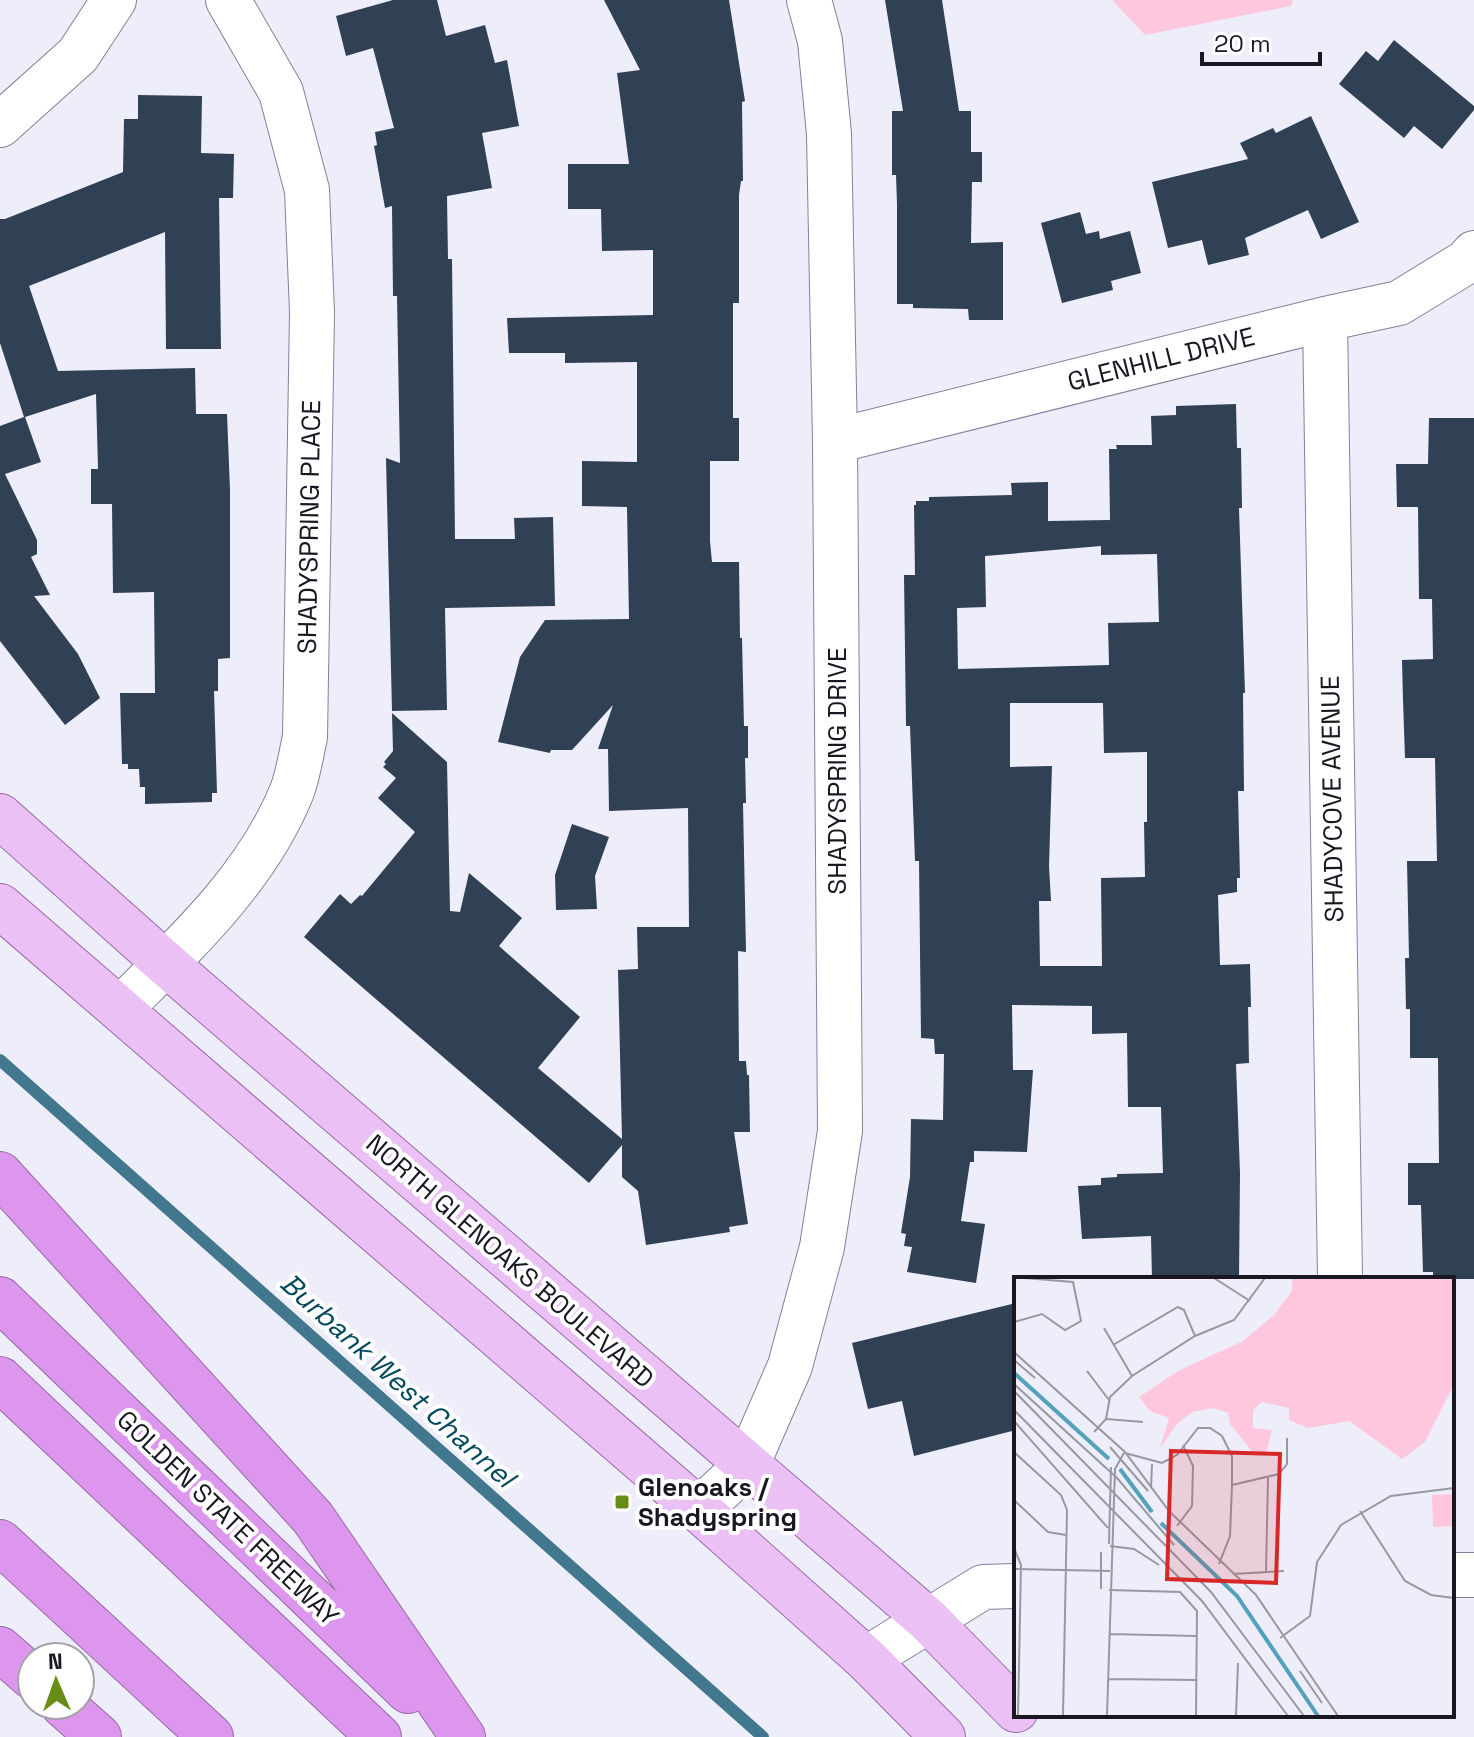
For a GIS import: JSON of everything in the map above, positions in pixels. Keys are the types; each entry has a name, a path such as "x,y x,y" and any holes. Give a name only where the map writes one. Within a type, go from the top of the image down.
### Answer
{"highway":[{"path":"0,1174 313,1518 463,1737"},
{"name":"GOLDEN STATE FREEWAY","path":"0,1299 456,1737"},
{"path":"0,1379 379,1737"},
{"path":"0,1542 211,1737"},
{"path":"0,1649 16,1663"},
{"path":"81,1721 99,1737"}],"main road":[{"name":"NORTH GLENOAKS BOULEVARD","path":"0,816 165,963 928,1620 1014,1708"},
{"path":"0,906 699,1510 866,1659 943,1737"},
{"path":"1023,1717 1043,1737"}],"street":[{"path":"0,125 78,55 114,0"},
{"name":"SHADYSPRING PLACE","path":"121,1008 211,916 266,844 293,789 305,737 312,312 307,190 281,92 228,0"},
{"name":"SHADYSPRING DRIVE","path":"699,1510 747,1465 790,1366 822,1247 840,1131 835,441 829,134 820,41 809,0"},
{"name":"GLENHILL DRIVE","path":"835,441 1399,303 1466,262 1474,253"},
{"name":"SHADYCOVE AVENUE","path":"1325,319 1340,1277"},
{"path":"866,1659 983,1587 1014,1586"}],"shaded area":[{"path":"1112,0 1293,0 1291,6 1145,35"}],"building":[{"path":"393,0 437,0 446,36 485,25 495,63 507,60 519,126 482,133 492,188 447,196 448,259 452,259 455,539 515,539 514,518 553,517 555,606 445,608 447,710 392,711 386,458 400,463 397,296 393,296 392,206 385,208 374,146 377,145 375,132 394,128 373,48 346,56 336,16"},
{"path":"604,0 729,0 745,101 742,102 743,181 739,195 739,303 733,303 733,418 739,418 739,461 710,461 710,541 712,562 739,562 744,726 748,726 748,758 745,758 746,803 743,803 746,952 738,951 739,1061 746,1061 749,1075 750,1132 734,1132 748,1224 729,1227 730,1232 646,1245 638,1191 622,1177 622,1145 589,1183 304,937 340,894 351,904 362,896 415,832 378,798 396,778 383,767 393,751 392,713 447,762 450,911 460,912 469,873 522,918 499,946 580,1017 538,1068 622,1139 618,970 638,969 637,927 689,927 688,808 609,811 608,749 598,749 613,705 572,750 551,750 550,753 498,742 520,657 545,620 629,619 627,507 582,506 582,461 637,462 637,362 565,363 565,353 509,353 507,318 653,315 653,250 602,251 601,209 568,209 568,164 629,164 617,73 640,70"},
{"path":"885,0 942,0 959,111 971,111 971,152 982,152 982,182 972,182 971,243 1003,242 1003,320 969,320 968,309 913,308 913,304 897,304 897,204 896,175 892,175 892,111 903,111"},
{"path":"1394,40 1474,106 1442,149 1414,126 1404,138 1339,84 1366,51 1378,61"},
{"path":"138,95 202,96 201,153 234,154 233,198 219,198 221,349 166,349 165,232 29,286 58,371 195,368 196,414 227,414 230,658 218,659 218,691 214,691 217,793 212,793 212,802 145,804 145,787 140,787 139,769 128,769 128,764 122,764 120,693 155,693 154,592 113,593 112,504 91,504 91,469 98,469 96,394 25,417 41,462 5,474 37,540 37,554 31,557 50,595 34,596 78,654 100,698 65,725 0,641 0,426 24,417 0,343 0,219 123,172 124,119 138,119"},
{"path":"1311,116 1359,222 1321,239 1308,210 1245,238 1249,255 1208,265 1202,240 1168,248 1152,182 1248,159 1240,143 1273,128 1276,133"},
{"path":"1080,212 1086,234 1099,231 1100,239 1130,231 1141,273 1111,281 1113,290 1062,303 1041,223"},
{"path":"1236,404 1237,448 1241,448 1242,508 1239,508 1245,693 1244,791 1238,791 1240,878 1237,878 1237,892 1218,895 1220,965 1250,964 1249,1063 1236,1064 1240,1173 1239,1277 1152,1277 1151,1236 1082,1239 1078,1186 1101,1185 1101,1178 1117,1177 1117,1174 1163,1173 1161,1107 1128,1107 1127,1033 1092,1034 1092,1006 1012,1005 1013,1070 1033,1070 1027,1152 974,1151 961,1221 985,1224 976,1283 907,1272 912,1247 904,1246 906,1234 901,1233 910,1177 911,1119 943,1120 944,1054 935,1054 934,1039 921,1038 919,861 915,861 910,726 906,726 904,575 915,575 914,505 916,501 929,501 929,497 1012,495 1011,483 1048,482 1048,521 1110,520 1109,449 1117,449 1116,445 1152,445 1151,416 1176,415 1176,406","holes":["1101,546 1101,555 1157,554 1159,622 1108,623 1109,665 958,669 957,608 986,607 985,556","1010,703 1103,703 1104,753 1147,752 1145,877 1101,878 1102,966 1040,966 1039,901 1051,901 1052,766 1010,767"]},
{"path":"1429,418 1474,418 1474,1279 1433,1277 1433,1272 1423,1272 1421,1205 1408,1205 1408,1163 1439,1163 1438,1058 1410,1058 1410,1009 1406,1009 1405,958 1409,958 1407,861 1437,861 1435,758 1405,758 1402,660 1433,659 1432,599 1419,599 1418,507 1397,507 1396,464 1428,464"},
{"path":"572,824 609,837 595,876 597,909 556,910 555,875"},
{"path":"1014,1303 1014,1431 914,1456 902,1401 868,1409 852,1343"}],"waterway":[{"name":"Burbank West Channel","path":"0,1060 763,1737"}],"place":[{"name":"Glenoaks / Shadyspring","path":"622,1502"}]}
